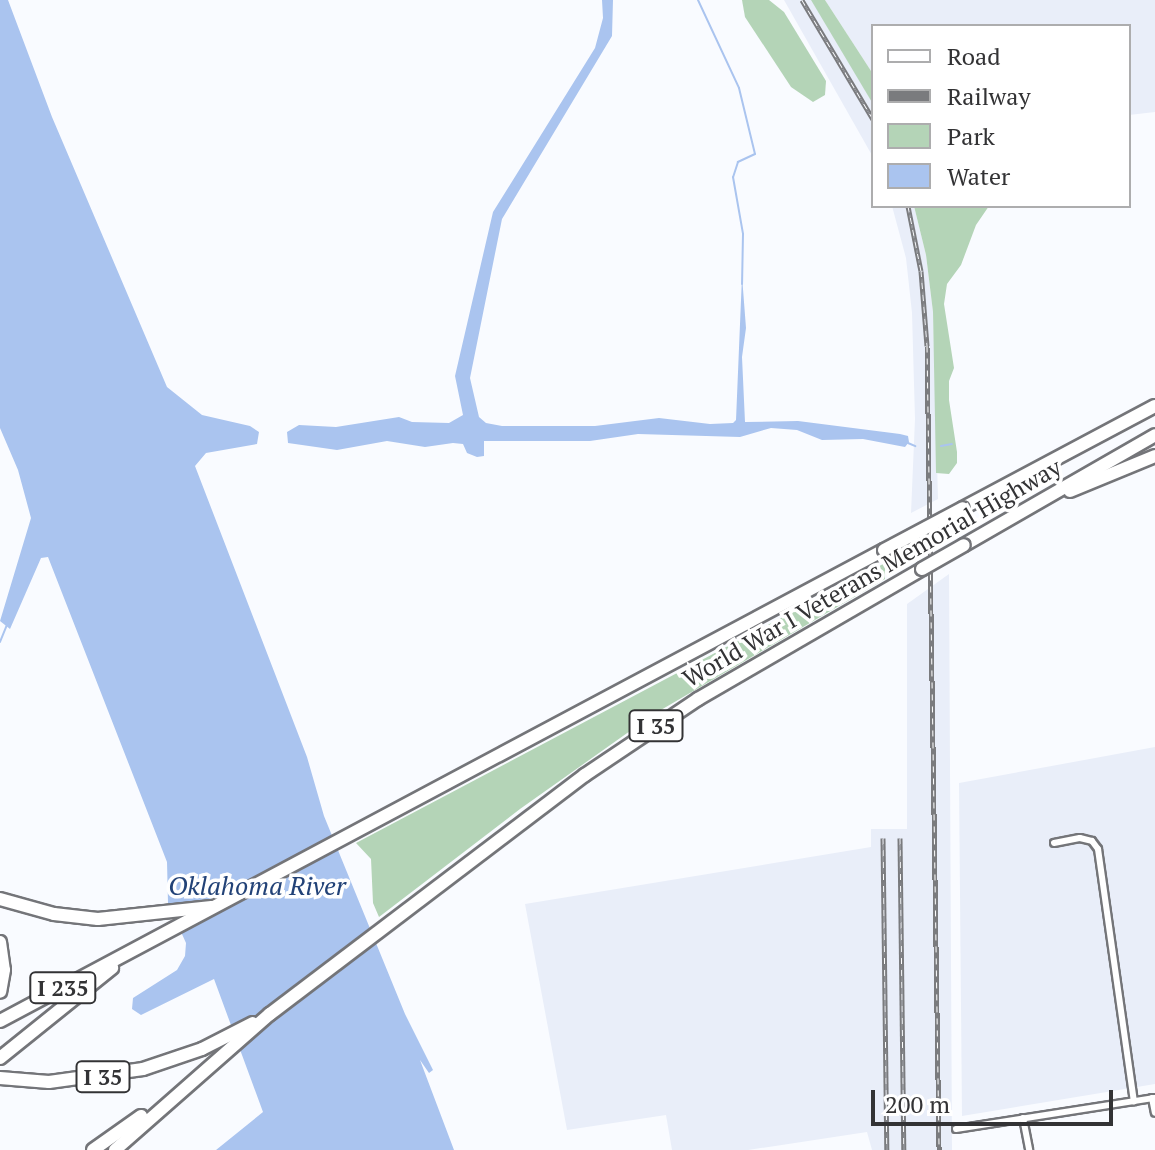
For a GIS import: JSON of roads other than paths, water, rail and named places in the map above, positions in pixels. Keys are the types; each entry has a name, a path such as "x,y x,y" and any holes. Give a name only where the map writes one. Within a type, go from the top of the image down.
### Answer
{"highway":[{"name":"World War I Veterans Memorial Highway","path":"222,905 1155,406"},
{"name":"World War I Veterans Memorial Highway","path":"270,1014 655,726 1155,435"},
{"path":"1023,511 1155,456"},
{"name":"I 35","path":"0,899 70,917 144,916 222,905"},
{"name":"I 235","path":"0,1021 222,905"},
{"path":"0,942 4,970 0,992"},
{"path":"4,1055 84,993 126,955"},
{"path":"93,1150 183,1086 270,1014"},
{"name":"I 35","path":"0,1078 49,1082 143,1069 202,1049 270,1014"},
{"path":"115,1150 183,1086"}],"street":[{"path":"1054,843 1080,838 1092,841 1098,849 1134,1101"},
{"path":"956,1129 1154,1098 1155,1113"},
{"path":"1023,1118 1029,1150"}],"water":[{"name":"Oklahoma River","path":"0,0 8,0 52,117 167,387 202,415 250,426 259,432 257,444 206,453 195,466 307,757 324,816 405,1014 433,1070 429,1073 420,1060 454,1150 216,1150 263,1112 214,979 141,1015 132,1009 133,998 177,970 185,956 186,943 168,903 167,862 48,557 41,558 10,629 0,621 31,518 18,470 0,428"},
{"path":"602,0 613,0 612,36 502,219 470,378 479,417 486,423 502,426 595,426 659,418 710,424 733,423 736,420 742,276 746,328 742,357 745,422 798,421 900,434 908,436 909,442 905,447 863,439 822,440 797,430 771,428 740,437 638,434 590,441 484,441 484,456 477,457 467,453 463,444 453,443 425,447 387,441 337,450 288,443 287,432 299,425 336,427 399,417 412,422 449,423 463,415 455,376 493,212 595,48 603,18"}],"waterway":[{"path":"698,0 739,88 755,154 738,162 733,177 743,234 742,284"},
{"path":"908,443 915,446"},
{"path":"941,446 952,444"},
{"path":"0,642 7,625"}],"railway":[{"path":"802,0 871,116"},
{"path":"908,208 921,271 927,346 939,1150"},
{"path":"883,838 887,1150"},
{"path":"900,838 904,1150"}]}
